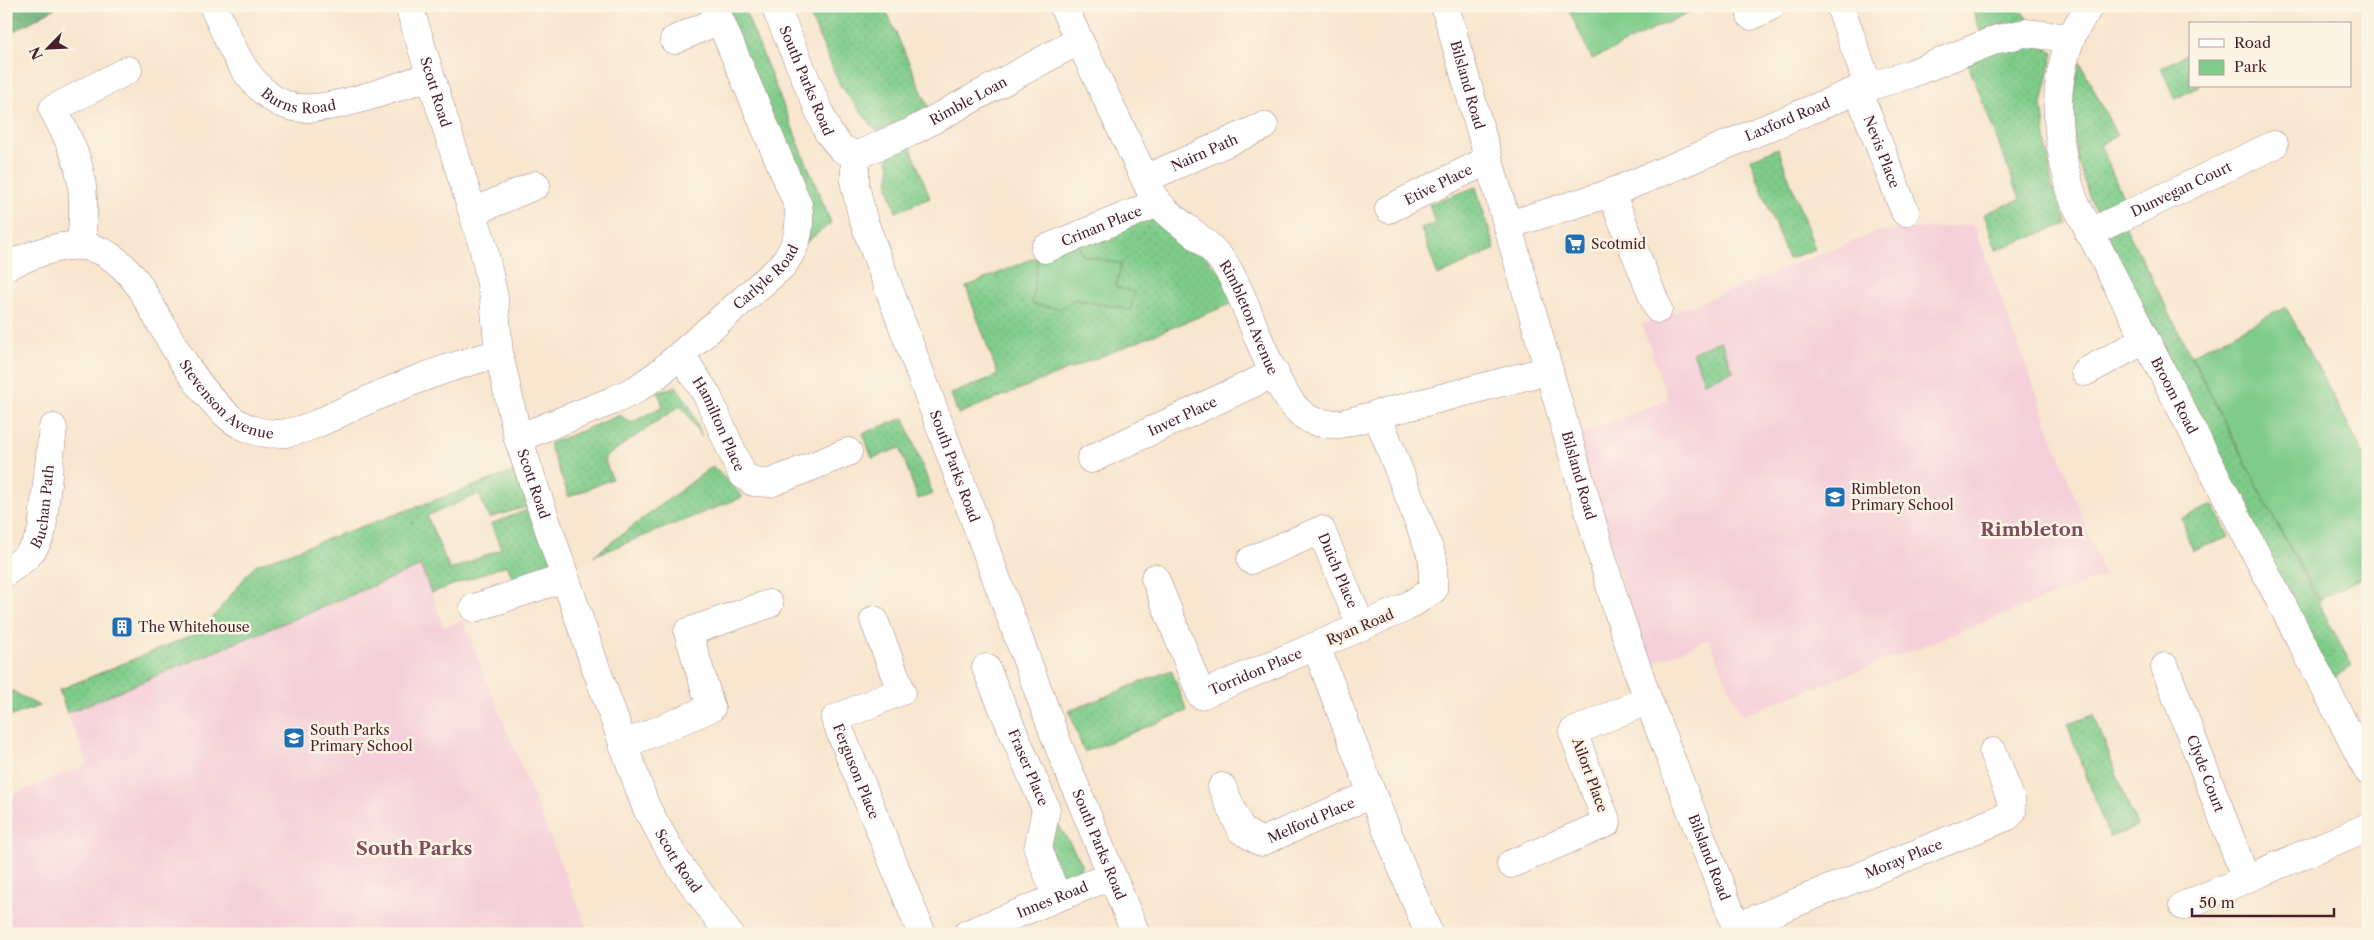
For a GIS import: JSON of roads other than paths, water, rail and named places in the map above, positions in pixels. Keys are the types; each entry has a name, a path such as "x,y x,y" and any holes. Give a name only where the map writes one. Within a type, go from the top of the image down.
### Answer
{"street":[{"name":"Burns Road","path":"213,6 247,73 266,93 287,106 307,109 335,104 430,76"},
{"name":"Scott Road","path":"409,6 483,246 494,298 498,354 518,438 565,578 646,807 675,859 729,934"},
{"name":"South Parks Road","path":"775,6 828,132 841,148 855,156 855,185 863,219 1059,747 1136,934"},
{"name":"Rimbleton Avenue","path":"1063,6 1078,41 1158,203 1210,247 1222,260 1238,287 1284,392 1295,408 1310,420 1327,424 1341,424 1549,370"},
{"name":"Bilsland Road","path":"1444,6 1616,606 1648,700 1738,930"},
{"name":"Nevis Place","path":"1840,6 1864,89 1906,212"},
{"name":"Broom Road","path":"2089,6 2071,38 2060,86 2058,108 2058,140 2074,201 2144,340 2368,771"},
{"path":"674,40 717,13"},
{"name":"Carlyle Road","path":"518,438 635,390 681,355 782,266 794,247 799,232 798,205 787,174 717,13"},
{"name":"Laxford Road","path":"1508,225 1611,193 1864,89 1910,74 1998,39 2025,32 2071,38"},
{"name":"Rimble Loan","path":"855,156 909,133 1078,41"},
{"path":"6,266 54,247 81,244 83,197 80,173 72,146 53,109 128,70"},
{"name":"Nairn Path","path":"1145,179 1264,126"},
{"name":"Dunvegan Court","path":"2089,233 2274,145"},
{"name":"Etive Place","path":"1388,209 1488,160"},
{"path":"473,212 536,185"},
{"path":"1611,193 1658,309"},
{"name":"Crinan Place","path":"1045,249 1158,203"},
{"name":"Stevenson Avenue","path":"81,244 115,260 128,270 198,382 228,416 242,426 256,431 284,433 298,430 401,386 474,359 498,354"},
{"path":"2085,372 2144,340"},
{"name":"Hamilton Place","path":"681,355 707,395 733,458 747,478 761,483 770,483 848,452"},
{"name":"Inver Place","path":"1091,459 1275,373"},
{"name":"Ryan Road","path":"1377,414 1433,559 1433,590 1405,608 1316,646 1372,794 1430,934"},
{"name":"Buchan Path","path":"6,572 30,555 38,544 42,530 54,428"},
{"name":"Duich Place","path":"1251,560 1321,530 1361,626"},
{"path":"474,608 565,578"},
{"name":"Torridon Place","path":"1155,578 1201,695 1316,646"},
{"path":"623,745 711,708 688,632 769,604"},
{"name":"Ferguson Place","path":"874,620 901,691 835,720 922,934"},
{"name":"Clyde Court","path":"2164,667 2246,879"},
{"name":"Fraser Place","path":"986,668 1046,809 1038,849 1057,897"},
{"name":"Ailort Place","path":"1511,864 1607,823 1573,732 1648,700"},
{"name":"Moray Place","path":"1738,930 2008,816 2012,812 2011,800 1993,752"},
{"name":"Melford Place","path":"1222,787 1241,830 1261,842 1372,794"},
{"path":"2182,906 2368,827"},
{"name":"Innes Road","path":"967,934 1111,876"}],"place":[{"name":"Scotmid","path":"1575,244"},
{"name":"Rimbleton Primary School","path":"1835,497"},
{"name":"The Whitehouse","path":"122,627"},
{"name":"South Parks Primary School","path":"294,738"}],"district":[{"name":"Rimbleton","path":"2032,529"},
{"name":"South Parks","path":"414,848"}]}
